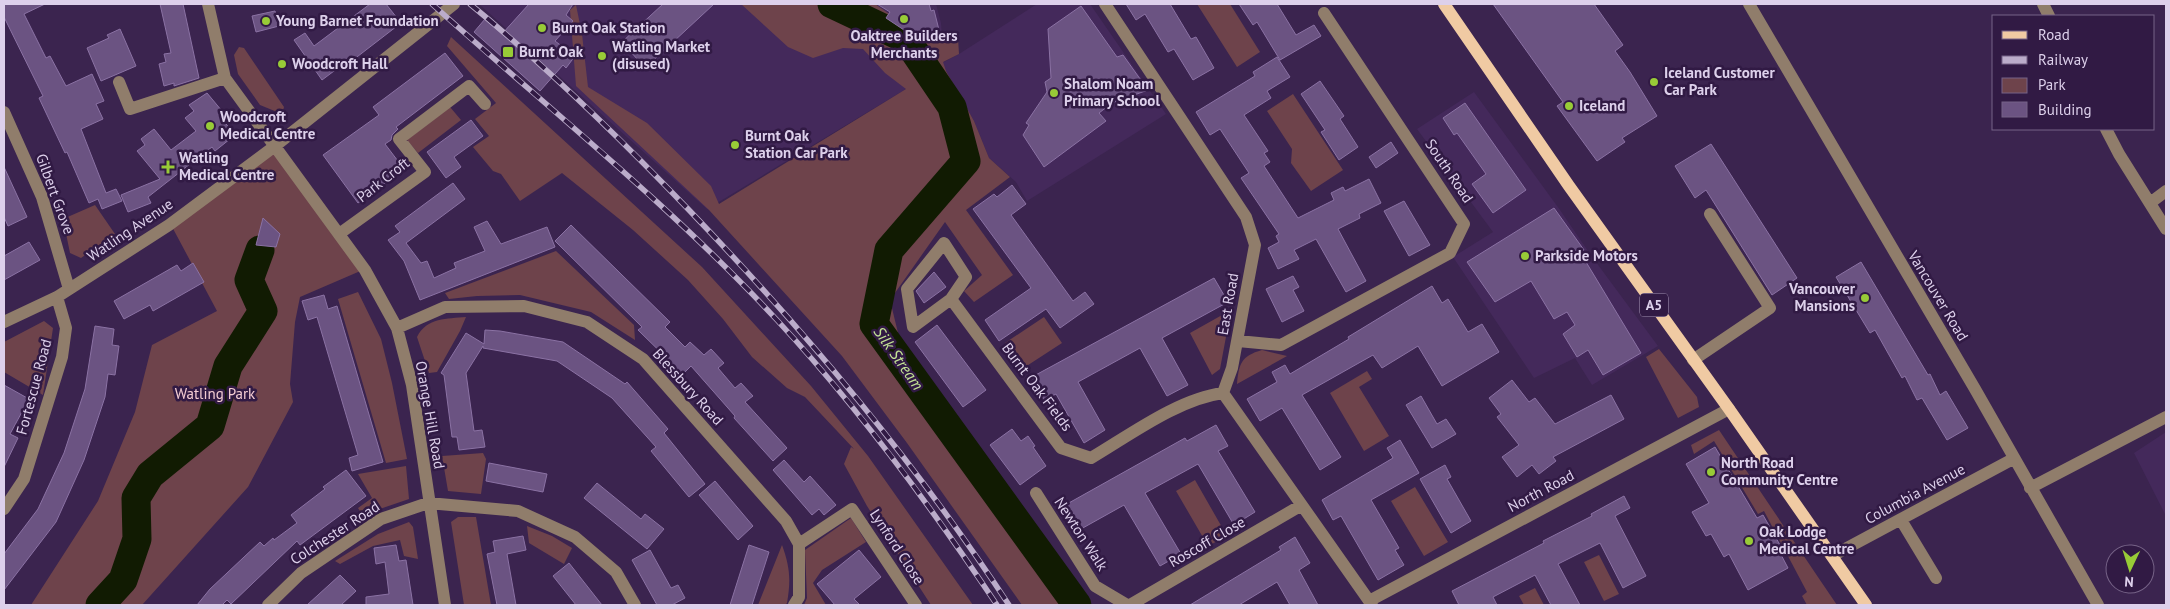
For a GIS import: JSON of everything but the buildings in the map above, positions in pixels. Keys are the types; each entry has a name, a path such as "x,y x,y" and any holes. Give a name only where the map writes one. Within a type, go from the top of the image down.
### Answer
{"main road":[{"name":"A5","path":"1444,4 1569,186 1729,408 1866,605"}],"street":[{"path":"119,82 130,109 225,78 208,4"},
{"name":"Watling Avenue","path":"4,322 57,297 169,224 274,146 454,4"},
{"name":"East Road","path":"1105,4 1246,217 1255,245 1238,341 1232,368 1223,393"},
{"name":"Vancouver Road","path":"1749,4 1970,381 2098,605"},
{"name":"South Road","path":"1238,341 1281,345 1450,253 1464,224 1324,13"},
{"name":"Orange Hill Road","path":"225,78 365,270 397,328 412,385 444,605"},
{"name":"Park Croft","path":"339,234 424,172 399,139 470,86 485,104"},
{"name":"Gilbert Grove","path":"4,112 42,197 69,289"},
{"path":"2107,130 2119,154 2166,229"},
{"path":"2150,203 2166,191"},
{"path":"1694,360 1770,308 1710,214"},
{"path":"944,243 966,277 951,299 912,328 907,289 944,243"},
{"name":"Fortescue Road","path":"4,510 24,479 62,357 66,328 57,297"},
{"name":"Burnt Oak Fields","path":"951,299 1061,448 1091,458 1161,417 1205,396 1223,393"},
{"name":"Blessbury Road","path":"397,328 446,308 524,306 587,322 643,359 786,521 799,544 799,597 794,605"},
{"path":"1223,393 1300,506 1370,603"},
{"name":"North Road","path":"1370,603 1729,408"},
{"path":"2030,488 2166,418"},
{"name":"Columbia Avenue","path":"1832,556 2013,459"},
{"name":"Newton Walk","path":"1036,493 1095,586 1129,605"},
{"path":"428,503 518,511 575,538 616,572 635,605"},
{"name":"Colchester Road","path":"268,605 301,572 381,519 428,503"},
{"name":"Roscoff Close","path":"1129,605 1300,506"},
{"name":"Lynford Close","path":"799,544 852,509 916,605"},
{"path":"1901,520 1936,578"}],"shaded area":[{"path":"479,4 936,4 941,23 944,62 1037,4 1090,4 1166,114 1027,201 1016,182 989,158 974,121 946,71 906,89 707,209"},
{"path":"1474,92 1658,346 1592,385 1575,358 1534,378 1453,257 1493,232 1417,129"},
{"path":"2166,432 2166,516 2134,453"}],"green space":[{"path":"741,4 875,4 918,34 958,38 959,54 943,62 946,71 974,121 989,158 1010,177 966,210 1013,275 974,302 964,291 982,275 945,222 890,300 899,337 1088,605 1022,605 907,443 842,356 709,210 576,86 570,10 576,5 582,34 588,87 647,123 711,186 719,204 906,89 885,73 863,49 843,48 813,58 788,47"},
{"path":"1197,4 1230,4 1260,52 1237,67"},
{"path":"451,37 702,267 811,386 868,456 973,605 931,605 867,506 844,464 851,447 854,449 805,397 787,388 752,357 723,319 688,280 633,230 562,173 520,201 501,174 493,171 473,147 489,136 475,119 496,103 447,46"},
{"path":"239,47 244,48 284,107 282,114 260,105 238,74 234,55"},
{"path":"1293,94 1343,170 1311,191 1291,163 1292,149 1267,111"},
{"path":"450,107 461,120 418,153 407,140"},
{"name":"Watling Park","path":"274,145 365,269 300,297 295,322 290,384 293,402 248,487 142,605 31,605 98,501 135,412 152,345 217,311 170,223"},
{"path":"95,205 115,234 81,258 70,253 63,219"},
{"path":"556,251 634,325 635,340 591,312 520,295 449,299 445,293"},
{"path":"358,292 381,339 407,459 386,463 338,299"},
{"path":"1231,310 1220,369 1212,375 1190,333"},
{"path":"466,317 437,372 429,373 417,337 421,330 438,320"},
{"path":"1044,317 1062,343 1022,369 1005,343"},
{"path":"44,321 53,328 43,395 4,372 4,342"},
{"path":"1659,349 1697,397 1699,407 1678,418 1646,357"},
{"path":"1262,350 1287,356 1237,384 1242,362 1255,352"},
{"path":"1367,371 1372,379 1359,387 1389,436 1364,451 1330,393"},
{"path":"1719,430 1837,605 1807,605 1802,596 1807,592 1764,511 1758,514 1714,441 1694,454 1691,445"},
{"path":"483,453 486,459 481,494 448,491 442,456"},
{"path":"406,466 409,499 374,511 364,518 358,508 372,498 358,474"},
{"path":"1195,480 1227,536 1208,546 1176,491"},
{"path":"1415,487 1448,542 1424,556 1391,501"},
{"path":"458,517 476,517 491,605 464,605 451,522"},
{"path":"851,518 866,542 822,570 813,583 826,605 804,605 807,598 805,550"},
{"path":"409,522 413,527 418,559 404,556 400,540 373,546 340,564 335,561 378,534"},
{"path":"527,526 552,536 572,548 564,564 529,543"},
{"path":"782,545 789,574 787,603 785,605 758,605"},
{"path":"1599,555 1619,594 1604,601 1584,562"},
{"path":"1535,588 1544,605 1524,605 1519,596"}],"waterway":[{"name":"Silk Stream","path":"832,4 906,39 952,107 966,161 889,250 874,324 1077,605"},
{"path":"100,605 123,580 137,539 136,498 150,475 210,426 228,366 263,311 249,280 260,250"}],"railway":[{"path":"432,4 694,236 776,319 836,387 892,458 946,530 997,605"},
{"path":"470,4 555,78 610,130 733,256 818,352 898,450 973,552 1009,605"}],"place":[{"name":"Oaktree Builders Merchants","path":"904,19"},
{"name":"Young Barnet Foundation","path":"266,21"},
{"name":"Burnt Oak Station","path":"542,28"},
{"name":"Burnt Oak","path":"508,52"},
{"name":"Watling Market (disused)","path":"602,56"},
{"name":"Woodcroft Hall","path":"282,64"},
{"name":"Iceland Customer Car Park","path":"1654,82"},
{"name":"Shalom Noam Primary School","path":"1054,93"},
{"name":"Iceland","path":"1569,106"},
{"name":"Woodcroft Medical Centre","path":"210,126"},
{"name":"Burnt Oak Station Car Park","path":"735,145"},
{"name":"Watling Medical Centre","path":"168,167"},
{"name":"Parkside Motors","path":"1525,256"},
{"name":"Vancouver Mansions","path":"1865,298"},
{"name":"North Road Community Centre","path":"1711,472"},
{"name":"Oak Lodge Medical Centre","path":"1749,541"}]}
